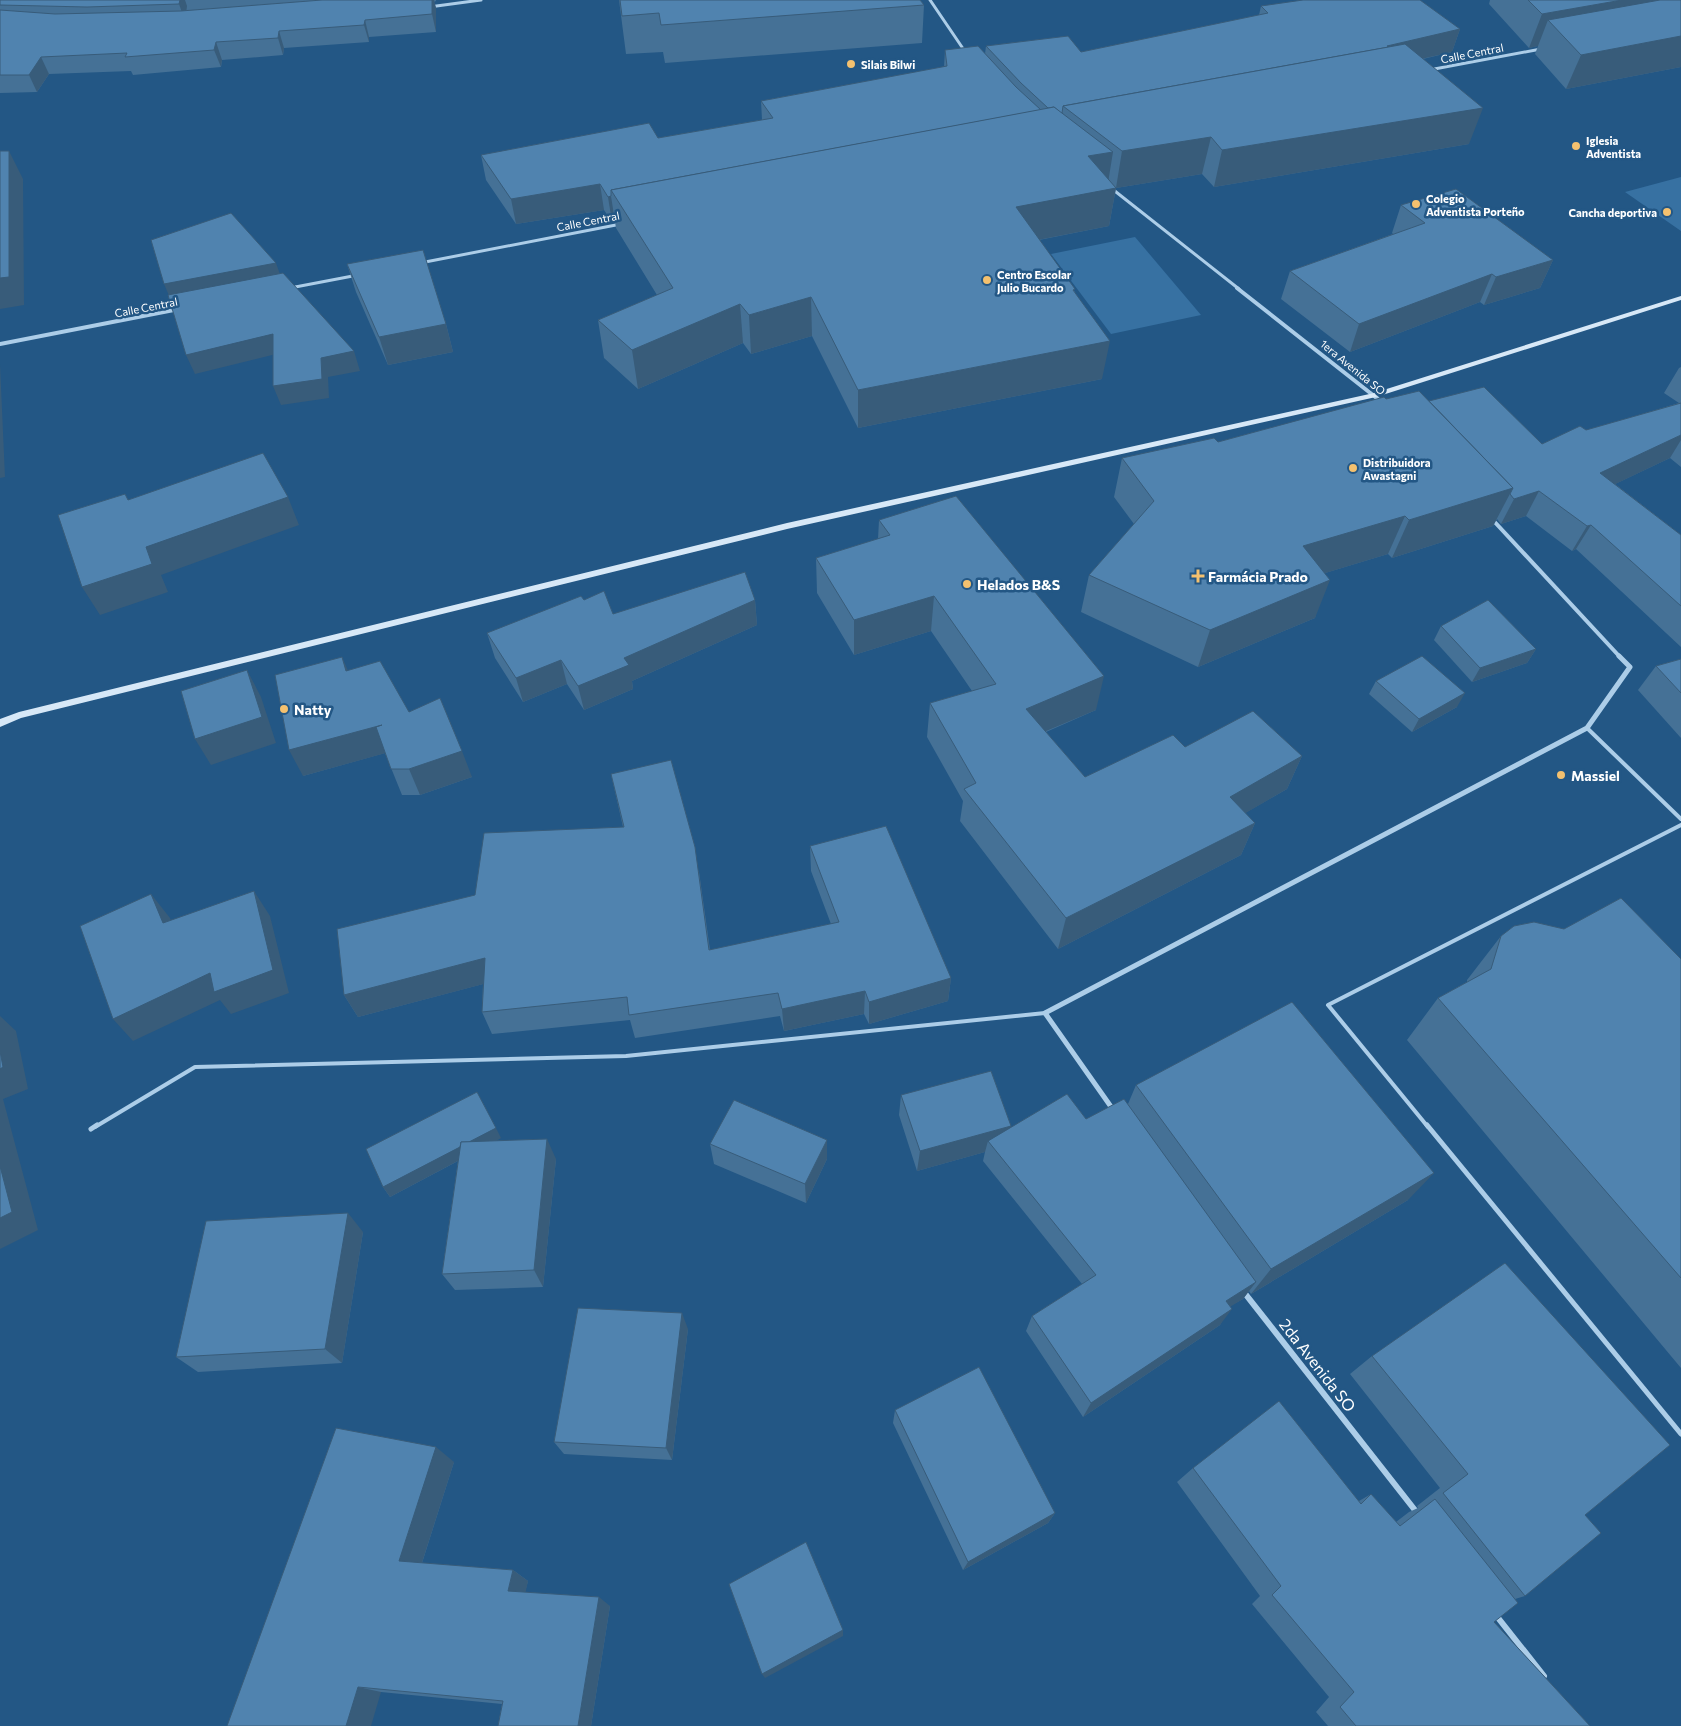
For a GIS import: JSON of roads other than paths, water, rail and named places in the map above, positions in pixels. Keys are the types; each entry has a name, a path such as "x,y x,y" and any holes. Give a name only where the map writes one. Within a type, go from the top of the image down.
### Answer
{"main road":[{"path":"0,722 20,715 787,526 1376,395 1681,298"}],"street":[{"path":"420,8 481,0"},
{"path":"930,0 970,58"},
{"name":"Calle Central","path":"1419,72 1545,48"},
{"name":"1era Avenida SO","path":"1104,183 1376,395 1389,410"},
{"name":"Calle Central","path":"412,264 628,222"},
{"path":"285,289 363,274"},
{"name":"Calle Central","path":"0,344 186,308"},
{"path":"1120,1119 1045,1013 1587,728 1630,668 1490,517"},
{"name":"2da Avenida SO","path":"1236,1281 1423,1520"},
{"path":"1490,1607 1551,1686"}],"lane":[{"path":"1587,728 1681,819"},
{"path":"1681,825 1328,1005 1681,1434"},
{"path":"91,1129 195,1067 626,1056 1045,1013"}],"place":[{"name":"Silais Bilwi","path":"851,64"},
{"name":"Iglesia Adventista","path":"1576,146"},
{"name":"Colegio Adventista Porteño","path":"1416,204"},
{"name":"Cancha deportiva","path":"1667,212"},
{"name":"Centro Escolar Julio Bucardo","path":"987,280"},
{"name":"Distribuidora Awastagni","path":"1353,468"},
{"name":"Farmácia Prado","path":"1198,576"},
{"name":"Helados B&S","path":"967,584"},
{"name":"Natty","path":"284,709"},
{"name":"Massiel","path":"1561,775"}]}
